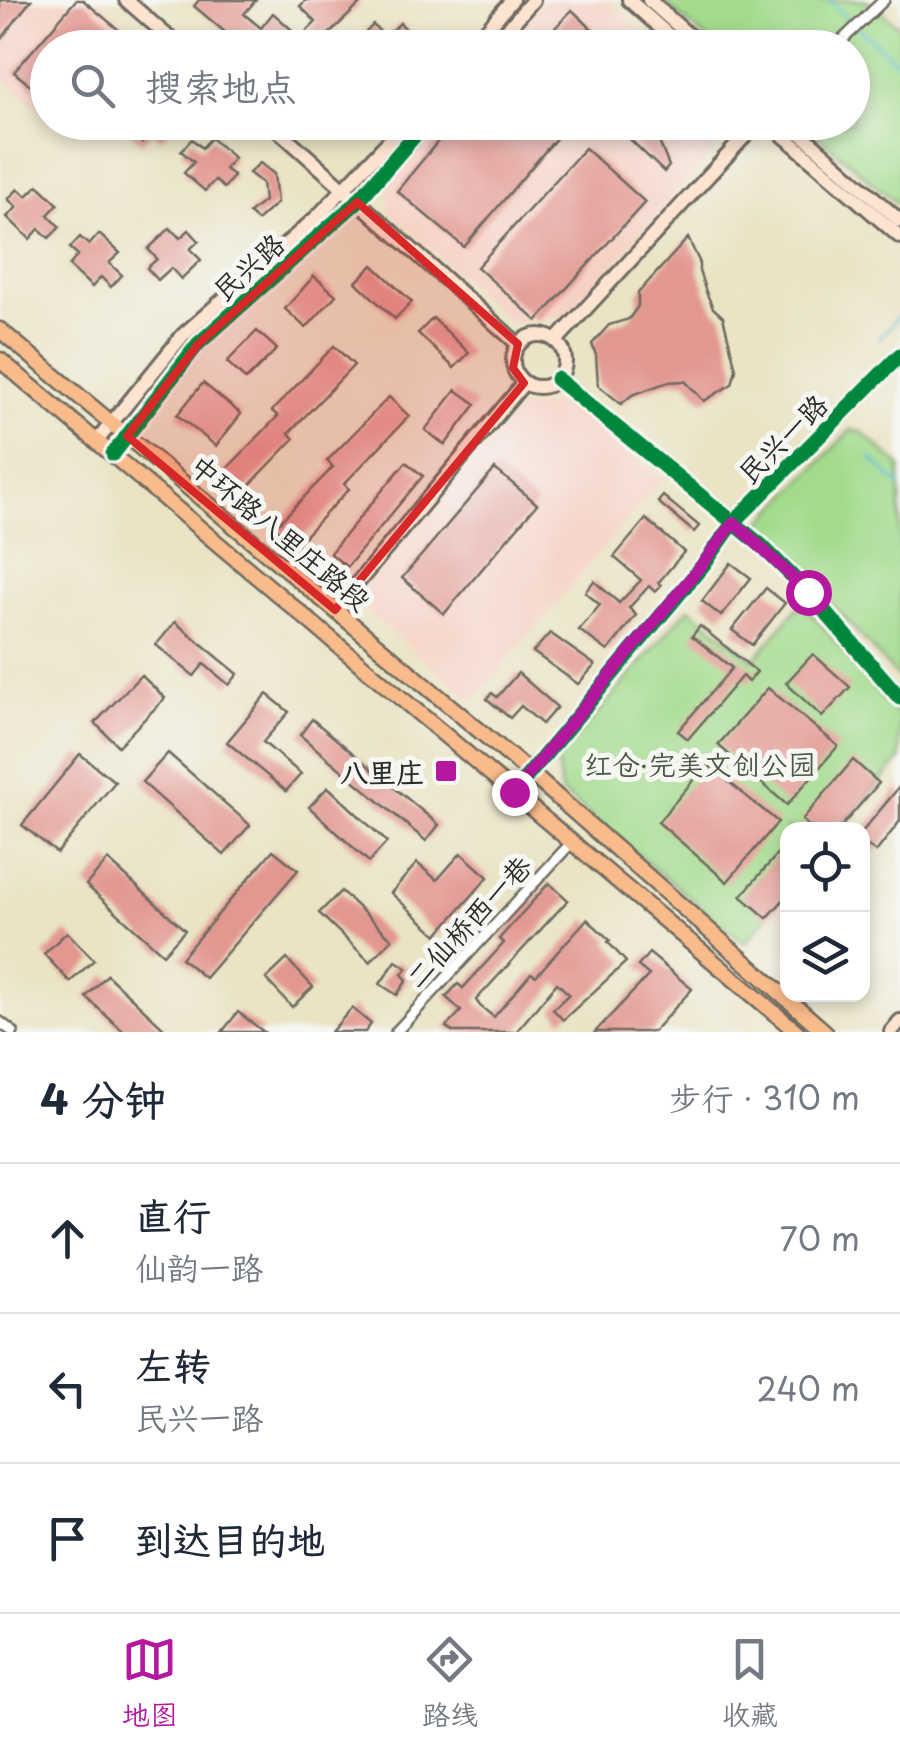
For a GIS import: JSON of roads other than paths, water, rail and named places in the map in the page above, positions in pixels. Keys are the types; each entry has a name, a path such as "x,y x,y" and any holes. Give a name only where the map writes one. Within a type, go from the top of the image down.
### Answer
{"main road":[{"name":"中环路八里庄路段","path":"0,330 530,773 825,1032"},
{"name":"中环路八里庄路段","path":"0,360 797,1032"}],"street":[{"path":"126,0 160,30"},
{"path":"487,30 512,0"},
{"path":"506,30 532,0"},
{"path":"629,0 663,30"},
{"path":"648,0 682,30"},
{"path":"853,30 884,0"},
{"path":"288,140 518,344"},
{"name":"民兴路","path":"98,442 183,335 344,190 390,140"},
{"name":"民兴路","path":"112,454 198,344 357,202 410,140"},
{"path":"556,341 741,140"},
{"path":"789,140 900,237"},
{"path":"808,140 900,221"},
{"path":"540,335 556,341 565,363 558,380 541,387 524,383 513,368 518,344 540,335"},
{"name":"民兴一路","path":"514,792 734,522 900,355"},
{"path":"558,380 734,522 808,592 900,698"},
{"path":"335,610 524,383"},
{"name":"二仙桥西一巷","path":"396,1032 572,842"},
{"path":"0,1022 12,1032"},
{"path":"891,1032 900,1022"}],"waterway":[{"path":"828,0 853,23"},
{"path":"870,38 900,65"},
{"path":"879,339 900,314"},
{"path":"871,458 900,486"}],"place":[{"name":"八里庄","path":"446,771"}],"park label":[{"name":"红仓·完美文创公园","path":"700,763"}]}
